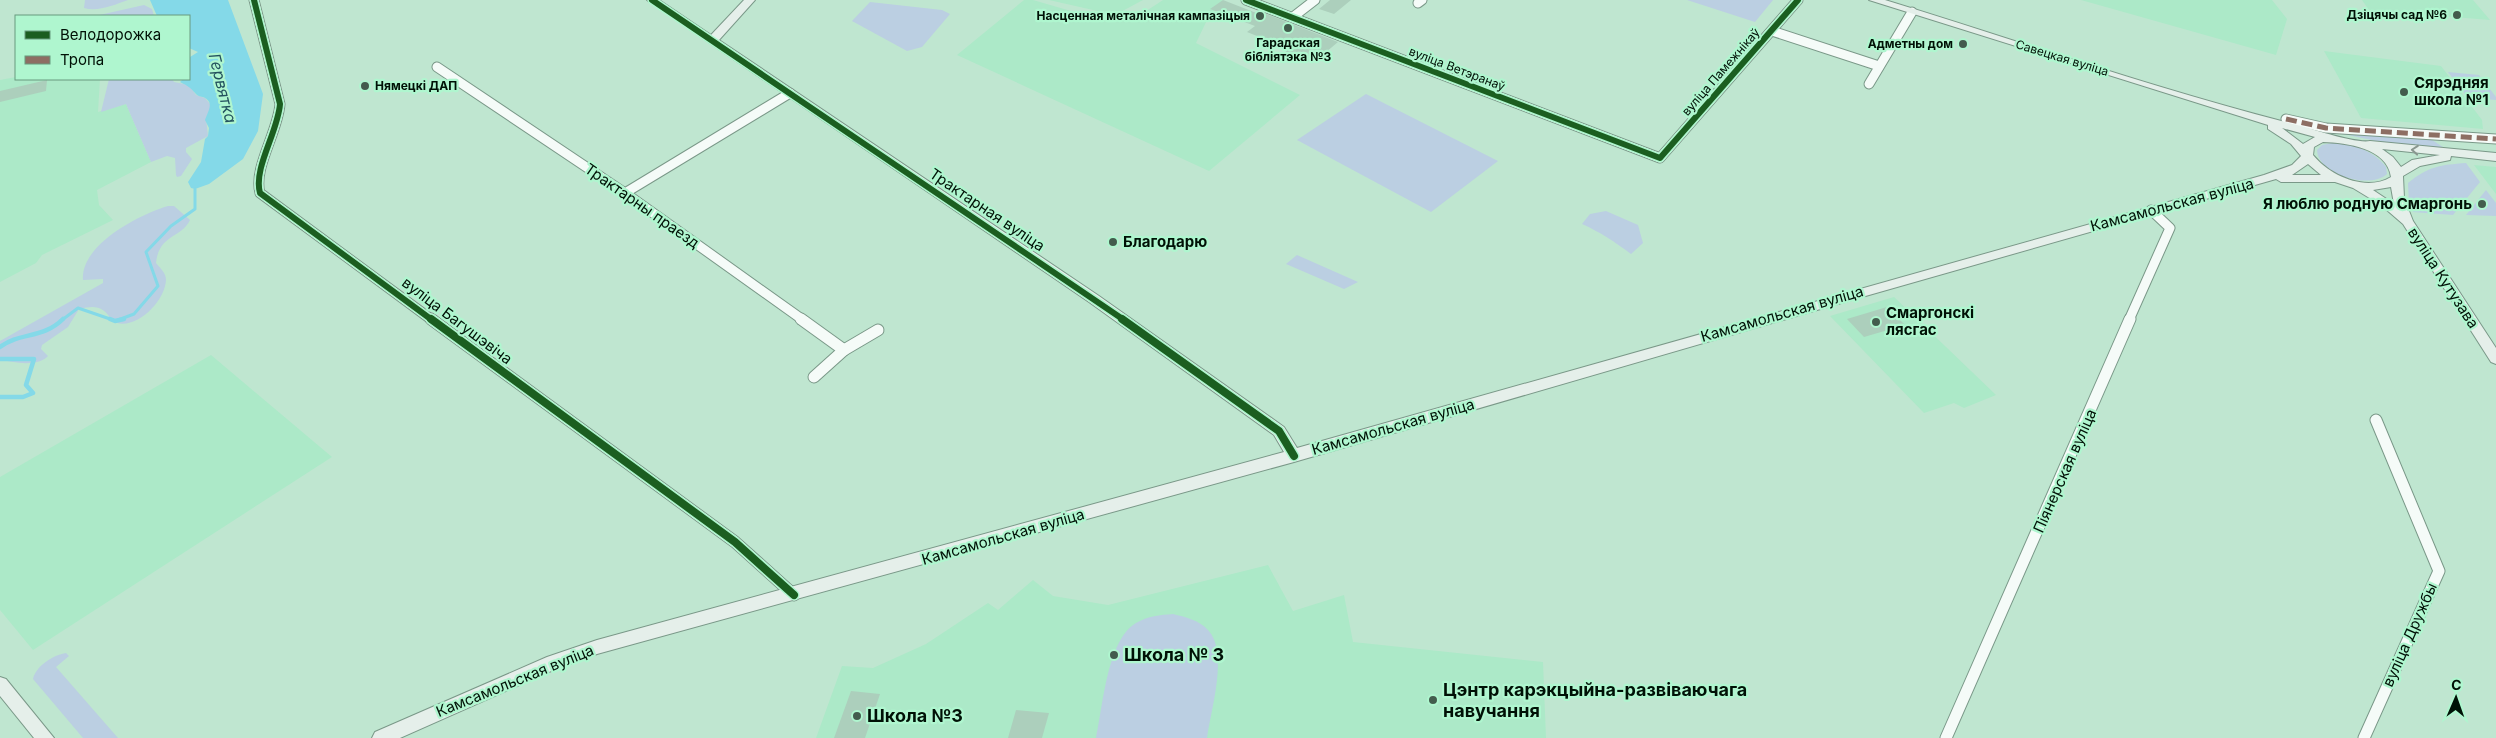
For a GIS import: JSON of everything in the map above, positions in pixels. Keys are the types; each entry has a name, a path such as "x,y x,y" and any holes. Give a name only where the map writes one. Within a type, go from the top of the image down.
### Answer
{"main road":[{"name":"Трактарная вуліца","path":"652,0 1094,298 1279,431 1294,456"},
{"path":"713,40 750,0"},
{"name":"Савецкая вуліца","path":"1874,0 2251,117 2352,141 2378,152 2388,159 2397,176"},
{"name":"Савецкая вуліца","path":"2251,117 2277,130 2295,142 2318,168 2344,182"},
{"name":"Камсамольская вуліца","path":"381,738 562,659 597,647 794,595 1294,456 1928,272 2268,178 2294,169 2304,163 2306,146 2312,141 2334,138"},
{"path":"2352,141 2400,148 2496,157"},
{"path":"2397,176 2416,163 2464,154"},
{"name":"Камсамольская вуліца","path":"2268,178 2300,177 2373,187 2393,183 2397,176"},
{"name":"вуліца Кутузава","path":"2397,176 2398,198 2407,222 2496,359"},
{"name":"вуліца Кутузава","path":"2344,182 2385,202 2407,222"},
{"path":"0,684 45,738"}],"street":[{"name":"вуліца Багушэвіча","path":"254,0 280,104 279,119 257,182 260,193 279,204 460,342 735,542 794,595"},
{"name":"вуліца Ветэранаў","path":"1246,0 1660,158"},
{"path":"1293,17 1315,0"},
{"name":"вуліца Памежнікаў","path":"1660,158 1798,0"},
{"path":"1869,84 1912,12"},
{"path":"1772,31 1879,66"},
{"name":"Трактарны праезд","path":"437,68 625,193 844,350"},
{"path":"625,193 790,93"},
{"path":"2286,119 2326,128 2496,139"},
{"name":"Піянерская вуліца","path":"1946,738 2170,228 2151,210"},
{"path":"814,377 844,350 878,330"},
{"name":"вуліца Дружбы","path":"2364,738 2439,571 2376,420"}],"shaded area":[{"path":"85,0 128,0 106,7 89,9 84,8"},
{"path":"1024,0 1033,0 1095,18 1131,21 1163,0 1223,0 1208,18 1196,43 1300,95 1209,171 957,55"},
{"path":"1049,0 1143,0 1115,15"},
{"path":"1687,0 1773,0 1755,22"},
{"path":"2081,0 2272,0 2287,19 2276,55"},
{"name":"Дзіцячы сад №6","path":"2362,0 2473,0 2490,20 2369,10"},
{"path":"870,2 942,10 950,14 922,47 907,51 852,21"},
{"path":"144,5 152,9 154,15 99,15"},
{"name":"Сярэдняя школа №1","path":"2324,51 2441,66 2482,120 2483,129 2361,118"},
{"path":"2448,72 2479,75 2496,97 2496,100 2468,98"},
{"path":"15,77 15,80 100,80 98,112 126,104 151,162 97,190 99,205 113,220 42,255 36,263 0,282 0,80"},
{"path":"109,80 173,80 174,82 189,85 196,95 205,98 210,104 211,109 206,118 208,136 186,148 186,152 192,159 181,176 177,177 175,158 167,156 151,162 126,104 101,112"},
{"path":"1366,94 1498,161 1431,212 1297,140"},
{"path":"2329,131 2429,138 2446,149 2386,143"},
{"path":"2332,143 2347,145 2369,152 2386,167 2387,174 2379,179 2369,181 2358,180 2335,173 2326,167 2320,159 2317,150 2322,145"},
{"path":"2466,163 2480,182 2453,215 2413,212 2409,204 2408,183 2435,167"},
{"path":"2474,165 2496,167 2496,194"},
{"path":"2486,190 2496,203 2496,216 2466,215"},
{"path":"168,206 174,206 190,220 182,230 166,241 161,247 156,263 164,273 166,280 160,297 147,313 130,323 121,324 112,321 106,312 99,308 79,309 68,327 42,345 41,349 48,356 44,359 38,362 25,363 0,359 0,341 103,283 103,279 83,280 85,267 91,255 101,243 142,216"},
{"path":"1606,211 1638,225 1643,243 1631,254 1595,230 1582,224 1590,214"},
{"path":"1297,255 1358,282 1344,289 1286,264"},
{"path":"1894,297 1996,395 1964,408 1954,403 1924,413 1830,316"},
{"path":"211,355 332,457 33,650 0,610 0,477"},
{"name":"Школа № 3","path":"1268,565 1293,611 1344,595 1353,642 1543,662 1546,738 816,738 842,666 873,668 926,644 988,603 998,610 1033,580 1053,596 1108,605"},
{"path":"1173,614 1192,619 1200,624 1208,630 1214,640 1217,652 1217,681 1207,738 1096,738 1104,692 1112,659 1118,644 1126,632 1136,623 1150,617"},
{"path":"66,653 69,656 56,667 118,738 83,738 33,679 41,666 46,662"}],"water":[{"path":"150,0 228,0 263,94 258,131 243,159 209,184 195,189 191,188 188,182 201,162 205,139 208,136 209,128 205,120 210,104 207,99 197,95 180,82 182,80 190,80 190,57 198,52 190,48 190,15 157,15"}],"building":[{"path":"1223,0 1264,16 1266,14 1338,42 1313,63 1285,52 1289,49 1247,32 1255,26 1210,9"},
{"path":"1330,0 1351,0 1334,14 1319,9"},
{"path":"47,80 46,91 0,102 0,91"},
{"name":"Смаргонскі лясгас","path":"1887,307 1905,325 1864,337 1847,319"},
{"name":"Школа №3","path":"851,691 880,694 865,738 834,738"},
{"path":"1016,710 1049,713 1042,738 1008,738"}],"waterway":[{"name":"Гервятка","path":"118,320 134,314 158,286 146,252 171,226 195,209 195,189"},
{"name":"Гервятка","path":"62,320 78,308 113,320"},
{"name":"Гервятка","path":"0,347 15,339 48,330 63,319"},
{"name":"Гервятка","path":"110,319 115,321 124,319"},
{"name":"Гервятка","path":"0,359 34,359 26,385 33,393 23,397 0,397"}],"marked path":[{"path":"2286,119 2326,128 2496,139"}],"cycle path":[{"path":"254,0 280,104 279,119 257,182 260,193 279,205 461,342 735,542 794,595"},
{"path":"652,0 1094,299 1279,431 1294,456"},
{"path":"1246,0 1660,158 1798,0"}],"place":[{"name":"Дзіцячы сад №6","path":"2457,15"},
{"name":"Насценная металічная кампазіцыя","path":"1260,16"},
{"name":"Гарадская бібліятэка №3","path":"1288,28"},
{"name":"Адметны дом","path":"1963,44"},
{"name":"Нямецкі ДАП","path":"365,86"},
{"name":"Сярэдняя школа №1","path":"2404,92"},
{"name":"Я люблю родную Смаргонь","path":"2482,204"},
{"name":"Благодарю","path":"1113,242"},
{"name":"Смаргонскі лясгас","path":"1876,322"},
{"name":"Школа № 3","path":"1114,655"},
{"name":"Цэнтр карэкцыйна-развіваючага навучання","path":"1433,700"},
{"name":"Школа №3","path":"857,716"}]}
